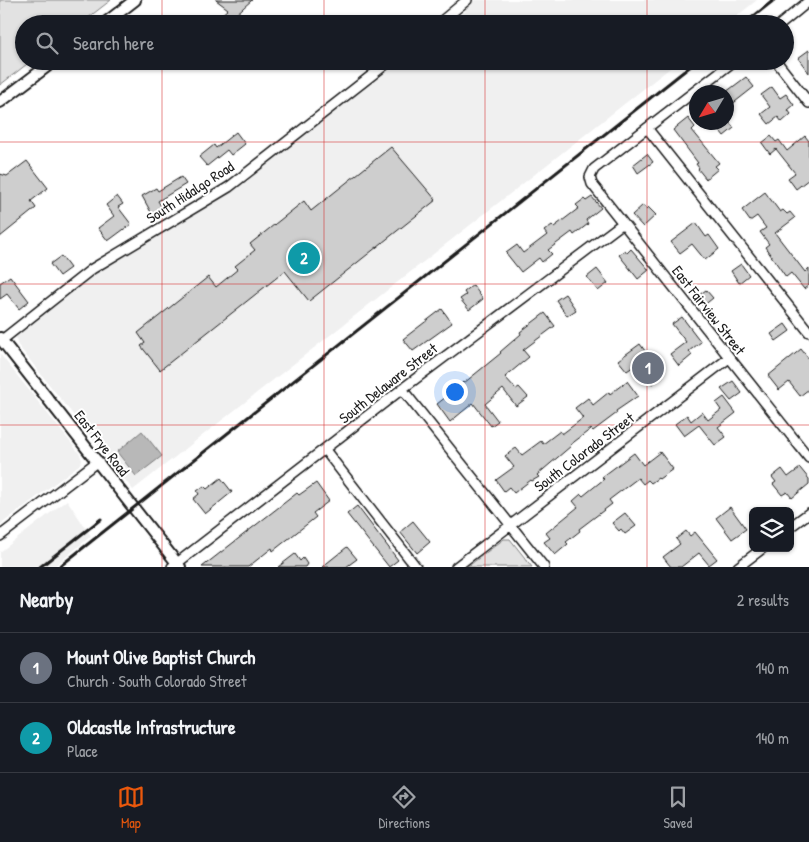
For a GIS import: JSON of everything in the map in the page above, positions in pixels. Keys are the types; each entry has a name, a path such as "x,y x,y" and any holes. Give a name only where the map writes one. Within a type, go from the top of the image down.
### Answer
{"street":[{"path":"116,15 135,0"},
{"path":"449,15 467,0"},
{"path":"792,15 809,1"},
{"path":"0,102 42,70"},
{"name":"South Hidalgo Road","path":"1,339 92,269 229,186 378,70"},
{"path":"722,70 647,128 809,332"},
{"path":"783,70 809,103"},
{"name":"East Fairview Street","path":"647,128 594,168 590,177 592,184 809,458"},
{"name":"South Delaware Street","path":"176,566 402,389 623,223"},
{"name":"East Frye Road","path":"1,339 98,461 176,566"},
{"name":"South Colorado Street","path":"456,567 729,358"},
{"path":"402,389 544,567"},
{"path":"325,450 416,567"},
{"path":"0,536 98,461"},
{"path":"794,525 809,513"},
{"path":"738,567 758,552"}],"shaded area":[{"path":"0,0 111,0 92,15 15,15 15,70 19,70 0,85"},
{"path":"457,0 757,0 738,15 461,15 466,11"},
{"path":"389,70 668,70 133,490 17,344 16,337 98,271 235,188"},
{"path":"0,354 80,454 82,460 79,465 0,525"},
{"path":"142,431 162,456 136,476 117,452"},
{"path":"67,500 91,536 54,567 0,567 0,552"},
{"path":"504,539 510,539 532,567 467,567"}],"building":[{"path":"216,0 252,0 235,15 221,15 228,9"},
{"path":"809,50 809,73 798,58"},
{"path":"746,77 754,87 734,103 734,86"},
{"path":"772,87 780,98 786,94 794,105 788,110 791,114 782,122 778,117 769,124 761,114 770,107 761,95"},
{"path":"688,118 689,130 692,130 719,163 715,166 718,169 706,179 698,169 696,164 698,163 673,130"},
{"path":"719,130 732,130 724,136"},
{"path":"236,132 245,144 231,155 227,150 207,166 199,157 214,145 216,148"},
{"path":"771,136 776,142 779,140 787,151 805,136 809,141 809,179 796,189 788,178 795,173 776,149 770,154 762,143"},
{"path":"391,147 436,200 309,301 285,271 160,370 141,346 145,343 138,333 208,277 216,287 238,269 235,266 255,250 250,244 304,201 311,211"},
{"path":"647,154 653,162 638,173 633,165"},
{"path":"27,161 48,188 31,201 36,208 0,237 0,174 7,176"},
{"path":"181,177 186,184 158,201 164,211 153,216 142,196 156,188 158,191"},
{"path":"765,192 780,212 783,210 787,214 790,212 795,218 775,233 805,272 809,268 809,285 804,289 791,273 786,277 765,247 769,244 760,232 766,228 757,216 750,221 742,210"},
{"path":"117,196 123,204 118,207 131,224 108,241 98,228 114,216 106,205"},
{"path":"592,197 601,208 586,220 588,224 574,235 572,232 548,250 552,254 542,262 539,258 521,272 506,253 517,245 523,253 547,235 544,231 552,225 554,227 579,208 576,205 584,199 586,201"},
{"path":"643,205 656,215 643,227 632,215"},
{"path":"696,223 706,237 709,235 719,249 705,260 692,244 680,253 671,242"},
{"path":"631,249 649,270 638,279 619,255 625,250 627,253"},
{"path":"61,256 70,268 59,276 50,264"},
{"path":"741,264 749,275 739,283 731,271"},
{"path":"597,269 608,283 598,291 587,277"},
{"path":"10,276 29,301 19,309 7,294 0,299 0,283"},
{"path":"473,285 483,299 469,310 460,299 466,295 464,292"},
{"path":"706,290 713,298 703,306 696,297"},
{"path":"565,294 576,310 567,316 556,300"},
{"path":"442,309 452,323 413,351 403,339"},
{"path":"545,313 555,326 523,350 529,357 505,377 516,389 519,387 528,397 516,406 503,389 485,404 498,421 491,426 473,403 450,422 437,404 451,393 448,389 454,383 457,387 464,383 501,353 521,334 520,332"},
{"path":"682,317 701,342 689,351 692,355 679,366 670,354 686,342 672,324"},
{"path":"785,324 790,331 776,341 771,334"},
{"path":"640,344 663,376 652,384 637,364 627,371 618,360"},
{"path":"801,349 809,359 809,389 800,396 789,382 779,390 768,376"},
{"path":"627,381 638,396 616,411 617,413 593,431 591,429 570,445 537,475 539,477 531,480 514,493 509,487 504,491 496,480 514,467 505,456 516,448 522,455 541,441 543,444 560,431 562,434 583,418 575,408 588,398 593,405"},
{"path":"733,381 742,393 731,401 721,389"},
{"path":"724,397 736,413 718,427 726,437 715,445 699,425 684,436 675,424 687,415 691,421 702,412 708,420 721,410 716,403"},
{"path":"660,452 673,469 651,483 648,480 643,484 638,478 609,500 612,504 579,529 580,531 566,542 568,544 555,555 544,542 550,538 546,533 578,507 573,501 581,494 583,496 604,479 602,477 634,453 643,465"},
{"path":"800,468 809,479 809,484 792,498 787,492 782,495 773,484 776,482 772,477 782,469 788,477"},
{"path":"221,478 232,492 205,514 193,499 199,494 197,491 204,486 207,489"},
{"path":"316,483 329,501 313,513 316,517 273,551 272,548 248,567 202,567 297,493 299,495"},
{"path":"357,506 398,560 389,567 347,514"},
{"path":"730,507 746,529 732,539 716,518"},
{"path":"625,513 636,526 625,534 621,529 619,531 612,523"},
{"path":"413,521 430,542 417,553 400,532"},
{"path":"686,531 690,536 695,532 717,559 709,565 699,553 681,567 671,567 663,557 680,544 676,539"},
{"path":"347,547 357,559 346,567 322,567"},
{"path":"295,554 300,561 303,558 307,564 305,567 278,567"}],"railway":[{"path":"755,15 774,0"},
{"path":"59,567 686,70"},
{"path":"40,567 101,519"}],"place":[{"name":"Oldcastle Infrastructure","path":"304,258"},
{"name":"Mount Olive Baptist Church","path":"648,368"}]}
